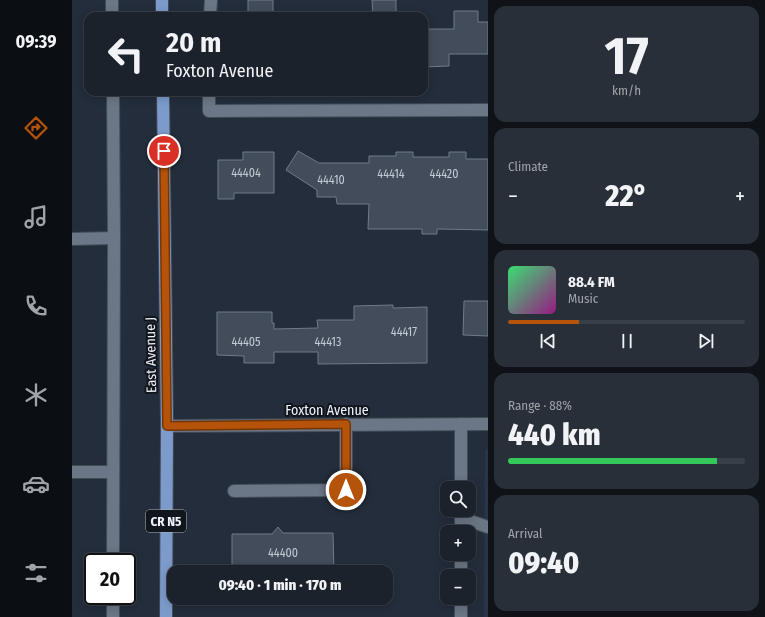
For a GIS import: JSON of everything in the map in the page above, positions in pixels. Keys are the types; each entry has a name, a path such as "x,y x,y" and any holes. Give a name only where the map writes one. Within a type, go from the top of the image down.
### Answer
{"main road":[{"path":"162,0 162,12"},
{"name":"East Avenue J","path":"163,96 167,426 166,617"}],"street":[{"path":"112,0 112,12"},
{"path":"210,12 211,0"},
{"path":"113,96 113,553"},
{"path":"209,96 209,111 488,110"},
{"path":"72,239 114,238"},
{"path":"234,491 346,490 346,424"},
{"path":"461,481 462,424"},
{"name":"Foxton Avenue","path":"167,426 488,424"},
{"path":"72,472 113,472"},
{"path":"468,517 488,526"},
{"path":"113,605 113,617"},
{"path":"461,605 461,617"}],"shaded area":[{"path":"485,449 488,449 488,617 484,617"}],"building":[{"path":"248,0 273,0 273,12 248,12"},
{"path":"372,0 396,0 396,12 373,12"},
{"path":"454,11 478,11 478,22 488,22 488,54 449,54 449,66 428,67 428,29 454,29"},
{"path":"298,151 319,163 369,163 369,156 396,156 396,152 413,152 413,157 449,157 449,152 466,152 466,159 488,159 488,230 437,229 437,234 422,234 422,229 368,229 369,204 337,204 336,197 317,197 317,190 286,170"},
{"path":"243,152 274,152 274,193 234,193 234,199 218,199 218,160 243,160"},
{"path":"464,301 488,301 488,336 463,335"},
{"path":"393,305 393,308 427,307 427,363 318,364 318,352 274,352 274,363 244,363 244,356 217,355 217,312 272,312 272,323 274,323 274,329 318,328 317,320 354,320 354,306"},
{"path":"278,527 283,533 333,533 334,565 232,565 232,534 272,534"}],"route":[{"path":"164,151 167,426 346,424 346,490"}]}
